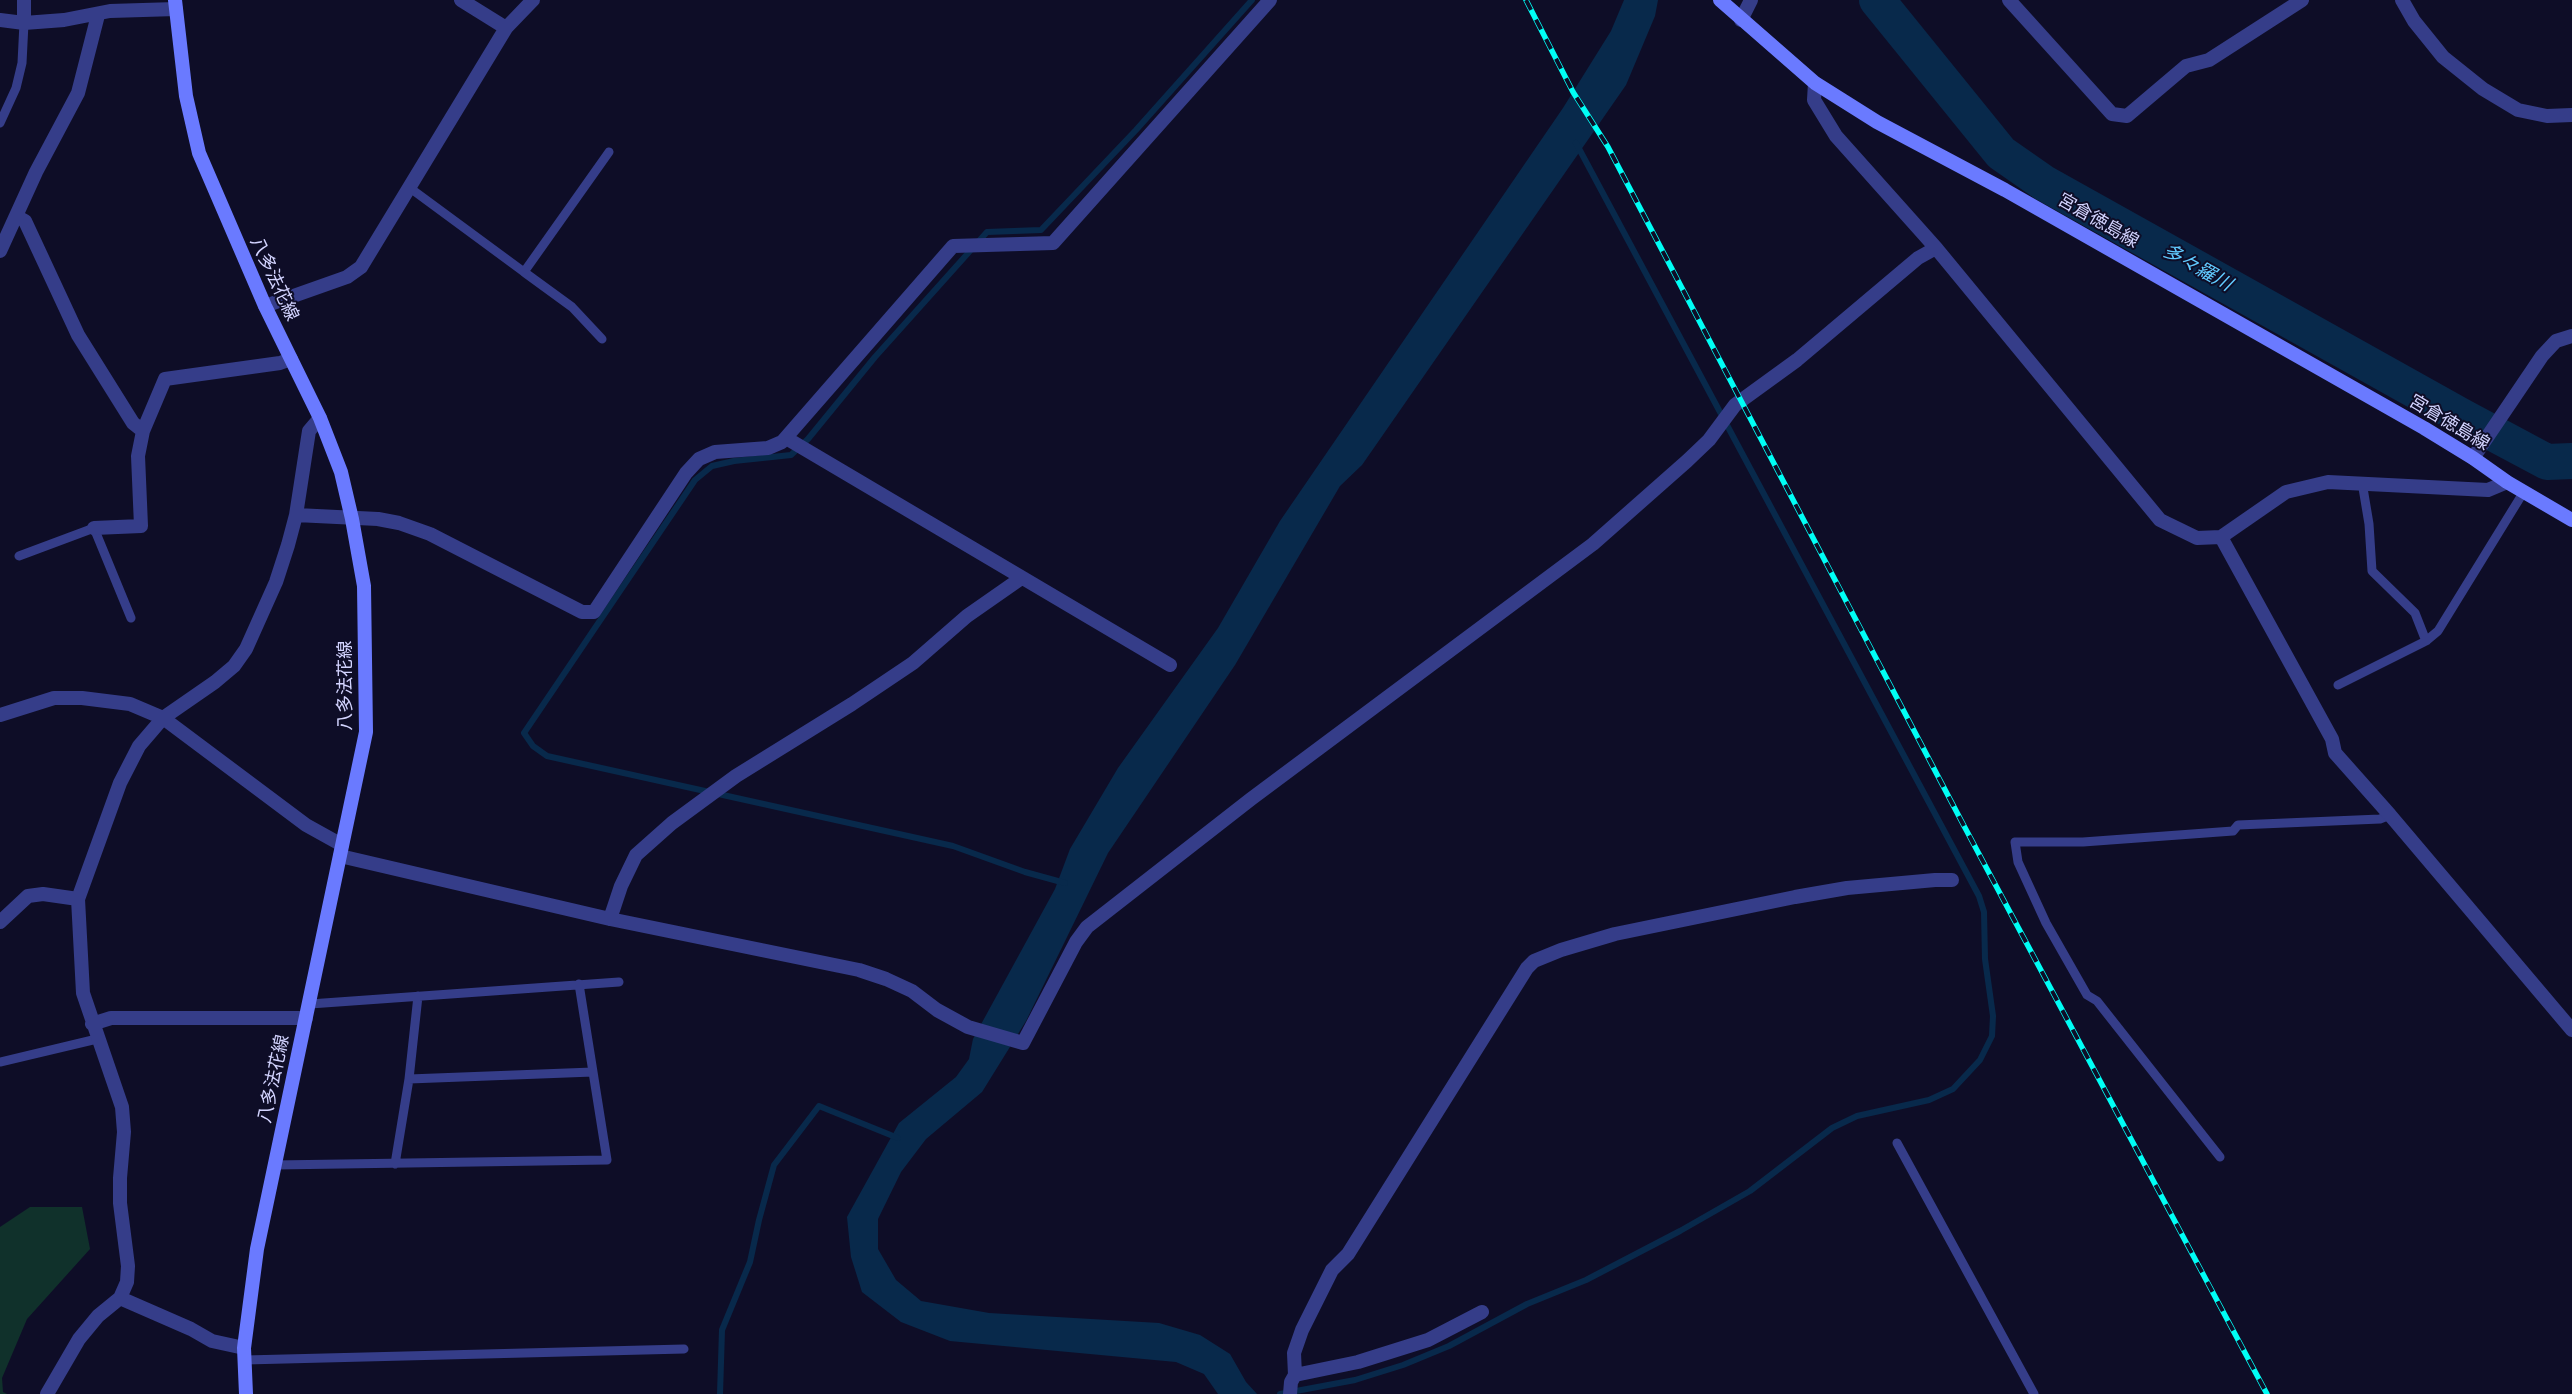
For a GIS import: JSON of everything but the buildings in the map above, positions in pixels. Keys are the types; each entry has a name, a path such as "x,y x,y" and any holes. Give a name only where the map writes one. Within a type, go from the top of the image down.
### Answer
{"main road":[{"name":"宮倉徳島線","path":"1720,0 1815,83 1877,122 2005,190 2476,453 2507,482 2572,520"},
{"name":"八多法花線","path":"176,4 186,96 199,153 265,306 320,418 341,472 364,586 366,732 257,1249 244,1354 246,1394"}],"street":[{"path":"24,0 24,24"},
{"path":"460,0 506,28"},
{"path":"265,306 347,277 361,268 506,28 533,0"},
{"path":"296,516 352,520 378,519 430,534 582,612 594,612 686,473 699,459 715,452 768,448 788,440 953,246 1053,243 1270,0"},
{"path":"1741,20 1751,0"},
{"path":"2010,0 2112,114 2127,116 2186,66 2209,60 2302,0"},
{"path":"2402,0 2414,21 2444,56 2483,89 2518,110 2547,116 2572,114"},
{"path":"0,20 24,24 98,15 110,11 176,4"},
{"path":"0,251 78,93 98,15"},
{"path":"1815,83 1814,100 1836,136 1936,248 2160,520 2197,538 2221,537 2286,492 2328,482 2362,482 2488,490 2507,482"},
{"path":"16,216 26,222 78,335 133,423 144,431"},
{"path":"0,714 54,698 82,698 130,704 163,718 341,851 610,919 859,970 886,979 912,991 937,1010 976,1030 1023,1043 1076,942 1087,927 1237,810 1593,544 1709,440 1723,419 1752,392 1797,360 1918,258 1936,248"},
{"path":"2476,453 2549,348 2556,341 2572,336"},
{"path":"94,528 141,526 138,456 144,431 165,379 280,363 291,359"},
{"path":"47,1394 79,1339 98,1316 120,1298 127,1282 128,1266 120,1203 124,1132 118,1091 97,1039 82,993 78,899 120,783 139,746 163,718 215,682 234,666 246,649 276,582 296,516 309,431 320,418"},
{"path":"788,440 1020,579 1170,666"},
{"path":"2221,537 2332,739 2335,753 2390,814 2572,1030"},
{"path":"610,919 624,879 636,855 672,823 736,776 906,667 967,616 1020,579"},
{"path":"1482,1312 1428,1340 1292,1384 1294,1353 1302,1330 1332,1270 1348,1254 1527,968 1534,961 1561,950 1615,934 1795,897 1848,888 1952,880"},
{"path":"0,922 28,896 43,894 78,899"},
{"path":"92,1024 111,1018 306,1018"},
{"path":"120,1298 244,1354"}],"lane":[{"path":"0,123 16,88 22,62 24,24"},
{"path":"524,272 609,152"},
{"path":"410,188 572,307 602,339"},
{"path":"2362,482 2369,524 2372,572 2415,613 2426,641"},
{"path":"2338,685 2426,641 2438,631 2523,493"},
{"path":"19,556 94,528 130,618"},
{"path":"2220,1156 2097,1001 2087,995 2046,923 2018,862 2015,842 2103,840 2233,831 2238,825 2380,820 2390,814"},
{"path":"310,1004 619,982"},
{"path":"275,1166 607,1160 579,984"},
{"path":"395,1164 409,1079 418,996"},
{"path":"0,1062 97,1039"},
{"path":"409,1079 593,1072"},
{"path":"1897,1143 2034,1394"},
{"path":"244,1354 684,1349"}],"green space":[{"path":"30,1207 82,1207 90,1249 27,1319 2,1378 3,1392 7,1394 0,1394 0,1227"}],"water":[{"path":"1624,0 1658,0 1655,16 1626,85 1362,465 1340,486 1235,665 1108,853 1026,1021 982,1092 926,1139 901,1172 878,1219 878,1249 896,1280 921,1301 989,1313 1159,1323 1200,1335 1230,1354 1246,1382 1257,1394 1218,1394 1204,1374 1176,1362 950,1341 901,1322 862,1292 851,1257 847,1217 899,1123 956,1077 969,1059 973,1039 1055,889 1070,849 1118,768 1218,628 1280,521 1563,108 1611,31"}],"waterway":[{"path":"1065,883 1025,872 953,846 547,756 533,746 524,733 695,480 712,466 734,461 791,455 808,439 875,357 987,232 1041,230 1136,130 1252,0"},
{"name":"多々羅川","path":"1877,0 2001,153 2044,183 2547,462 2572,461"},
{"path":"1280,1394 1355,1380 1403,1365 1449,1346 1527,1304 1586,1280 1680,1231 1750,1191 1832,1128 1857,1116 1929,1100 1953,1089 1980,1060 1992,1036 1993,1016 1985,959 1984,912 1979,896 1576,143"},
{"path":"720,1394 722,1330 750,1262 774,1165 819,1106 898,1138"}],"railway":[{"path":"1526,0 1573,92 1608,147 1963,824 2267,1394"}]}
